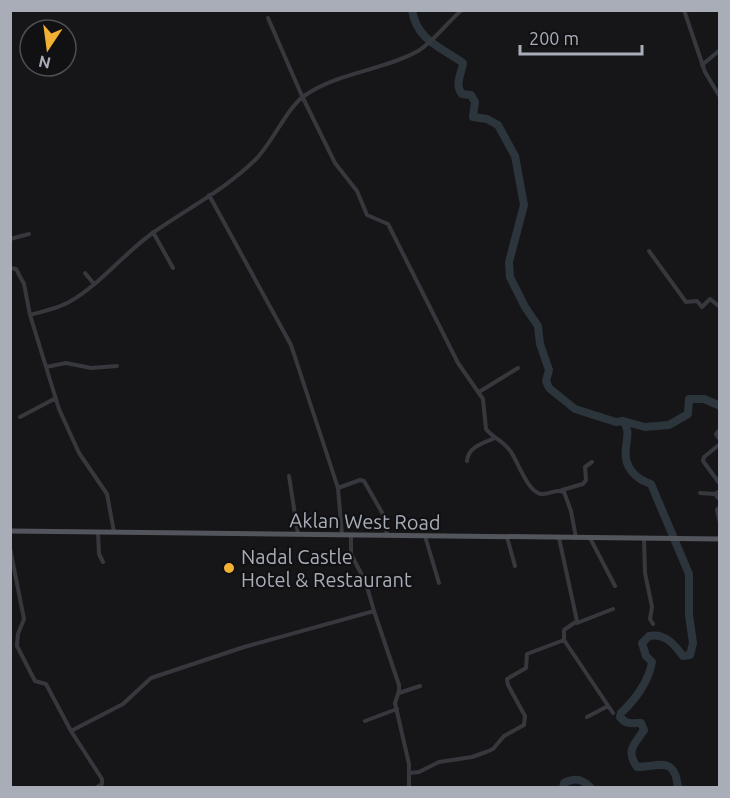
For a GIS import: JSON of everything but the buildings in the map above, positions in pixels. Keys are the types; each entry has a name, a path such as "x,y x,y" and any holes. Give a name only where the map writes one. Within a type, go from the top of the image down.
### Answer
{"main road":[{"name":"Aklan West Road","path":"10,531 720,539"}],"street":[{"path":"30,315 69,302 94,284 153,232 229,183 257,158 302,96 347,76 389,63 426,46 462,10"},
{"path":"684,10 702,65 720,97"},
{"path":"268,18 302,96 335,163 357,191 367,215 388,224 458,363 483,399 486,429 510,450 523,475 538,493 544,494 583,484 586,480 585,467 592,462"},
{"path":"702,65 720,50"},
{"path":"208,195 291,345 338,488 342,536"},
{"path":"153,232 173,268"},
{"path":"10,239 29,234"},
{"path":"649,251 686,302 696,301 702,307 710,299 720,307"},
{"path":"10,268 16,269 24,284 30,315 56,398 79,453 110,501 114,533"},
{"path":"85,273 94,284"},
{"path":"46,367 66,363 91,368 117,366"},
{"path":"479,393 518,368"},
{"path":"20,417 56,398"},
{"path":"720,429 716,434 720,442 704,457 703,461 720,484"},
{"path":"467,461 467,456 474,448 495,438"},
{"path":"289,476 298,535"},
{"path":"338,488 360,480 364,482 384,516 387,536"},
{"path":"561,490 567,497 576,538"},
{"path":"700,493 717,493 720,500"},
{"path":"720,506 717,510 720,523"},
{"path":"98,533 99,554 103,562"},
{"path":"351,535 351,554 366,583 399,685 396,699 410,774 409,788"},
{"path":"424,536 439,583"},
{"path":"507,537 515,566"},
{"path":"559,538 577,623"},
{"path":"590,538 615,586"},
{"path":"644,538 645,573 652,607 650,619 653,624"},
{"path":"10,548 24,619 18,634 18,649 35,681 46,684 103,780 102,784 96,788"},
{"path":"612,609 564,630 564,640 613,713"},
{"path":"72,731 123,704 151,678 244,647 374,611"},
{"path":"410,774 439,762 471,757 493,749 504,736 524,725 525,716 507,679 526,668 527,654 564,640"},
{"path":"399,693 420,686"},
{"path":"587,717 608,706"},
{"path":"365,721 397,709"}],"waterway":[{"path":"412,10 415,21 425,36 463,63 459,86 462,94 471,95 475,102 473,117 487,119 498,125 515,156 524,205 509,262 510,277 525,307 538,326 540,344 549,370 546,381 549,388 575,409 616,422 623,421 645,427 669,425 688,414 689,399 704,399 718,405 720,403"},
{"path":"623,421 627,431 626,461 628,466 640,479 651,484 689,574 689,615 693,643 690,655 683,656 673,644 660,636 649,636 642,643 646,656 652,662 648,676 641,690 620,717 627,722 641,723 644,730 632,752 633,761 637,767 659,765 670,767 678,788"},
{"path":"563,788 564,783 575,780 582,781 591,788"}],"place":[{"name":"Nadal Castle Hotel & Restaurant","path":"229,568"}]}
